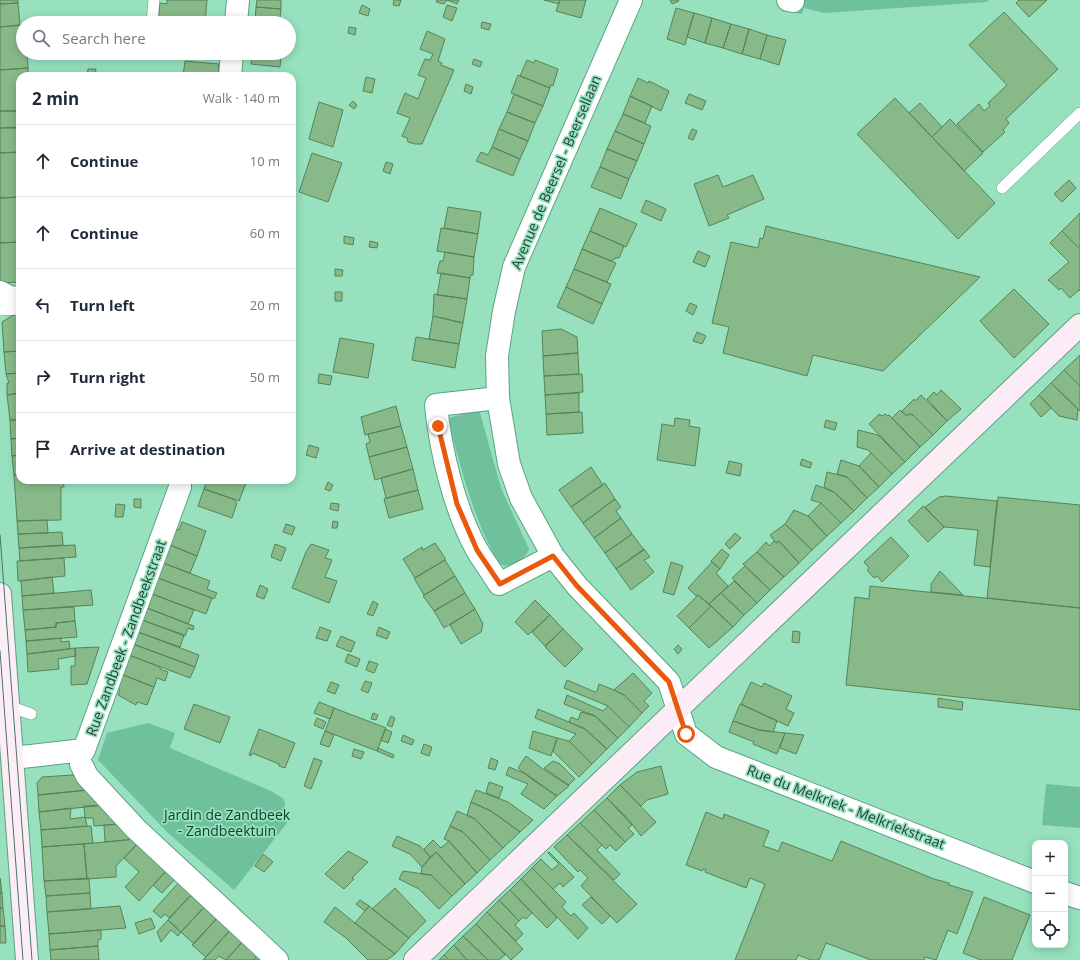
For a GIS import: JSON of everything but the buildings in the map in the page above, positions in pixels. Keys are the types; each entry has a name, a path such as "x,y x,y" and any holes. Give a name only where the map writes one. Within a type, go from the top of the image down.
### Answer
{"main road":[{"path":"415,960 1080,325"},
{"path":"0,594 4,706 13,758 27,960"}],"street":[{"path":"237,16 238,0"},
{"name":"Avenue de Beersel - Beersellaan","path":"631,0 514,267 504,311 497,356 498,398 509,464 521,498 553,556 577,586 669,682 678,709"},
{"path":"230,72 231,60"},
{"path":"0,292 12,298 16,298"},
{"path":"498,398 436,405 438,426 457,504 477,550 500,584 553,556"},
{"name":"Rue Zandbeek - Zandbeekstraat","path":"13,758 84,750 180,484"},
{"name":"Rue du Melkriek - Melkriekstraat","path":"678,709 686,734 716,757 1032,881"},
{"path":"81,764 86,776 136,829 277,960"},
{"path":"1068,894 1080,898"}],"lane":[{"path":"153,16 154,0"},
{"path":"1002,188 1080,114"},
{"path":"0,310 16,310"},
{"path":"4,706 31,714"}],"green space":[{"path":"797,0 989,0 987,2 824,13 804,8 802,14 794,13"},
{"path":"479,409 501,488 529,549 521,560 508,566 500,564 482,530 463,476 448,421 449,418"},
{"name":"Jardin de Zandbeek - Zandbeektuin","path":"148,723 175,733 170,748 271,791 284,799 287,823 234,890 169,834 98,760 107,733"},
{"path":"1046,784 1080,787 1080,828 1042,825"}],"tram line":[{"path":"0,535 32,960"},
{"path":"0,651 23,960"}],"route":[{"path":"438,426 457,504 477,550 500,584 553,556 577,586 669,682 686,734"}]}
